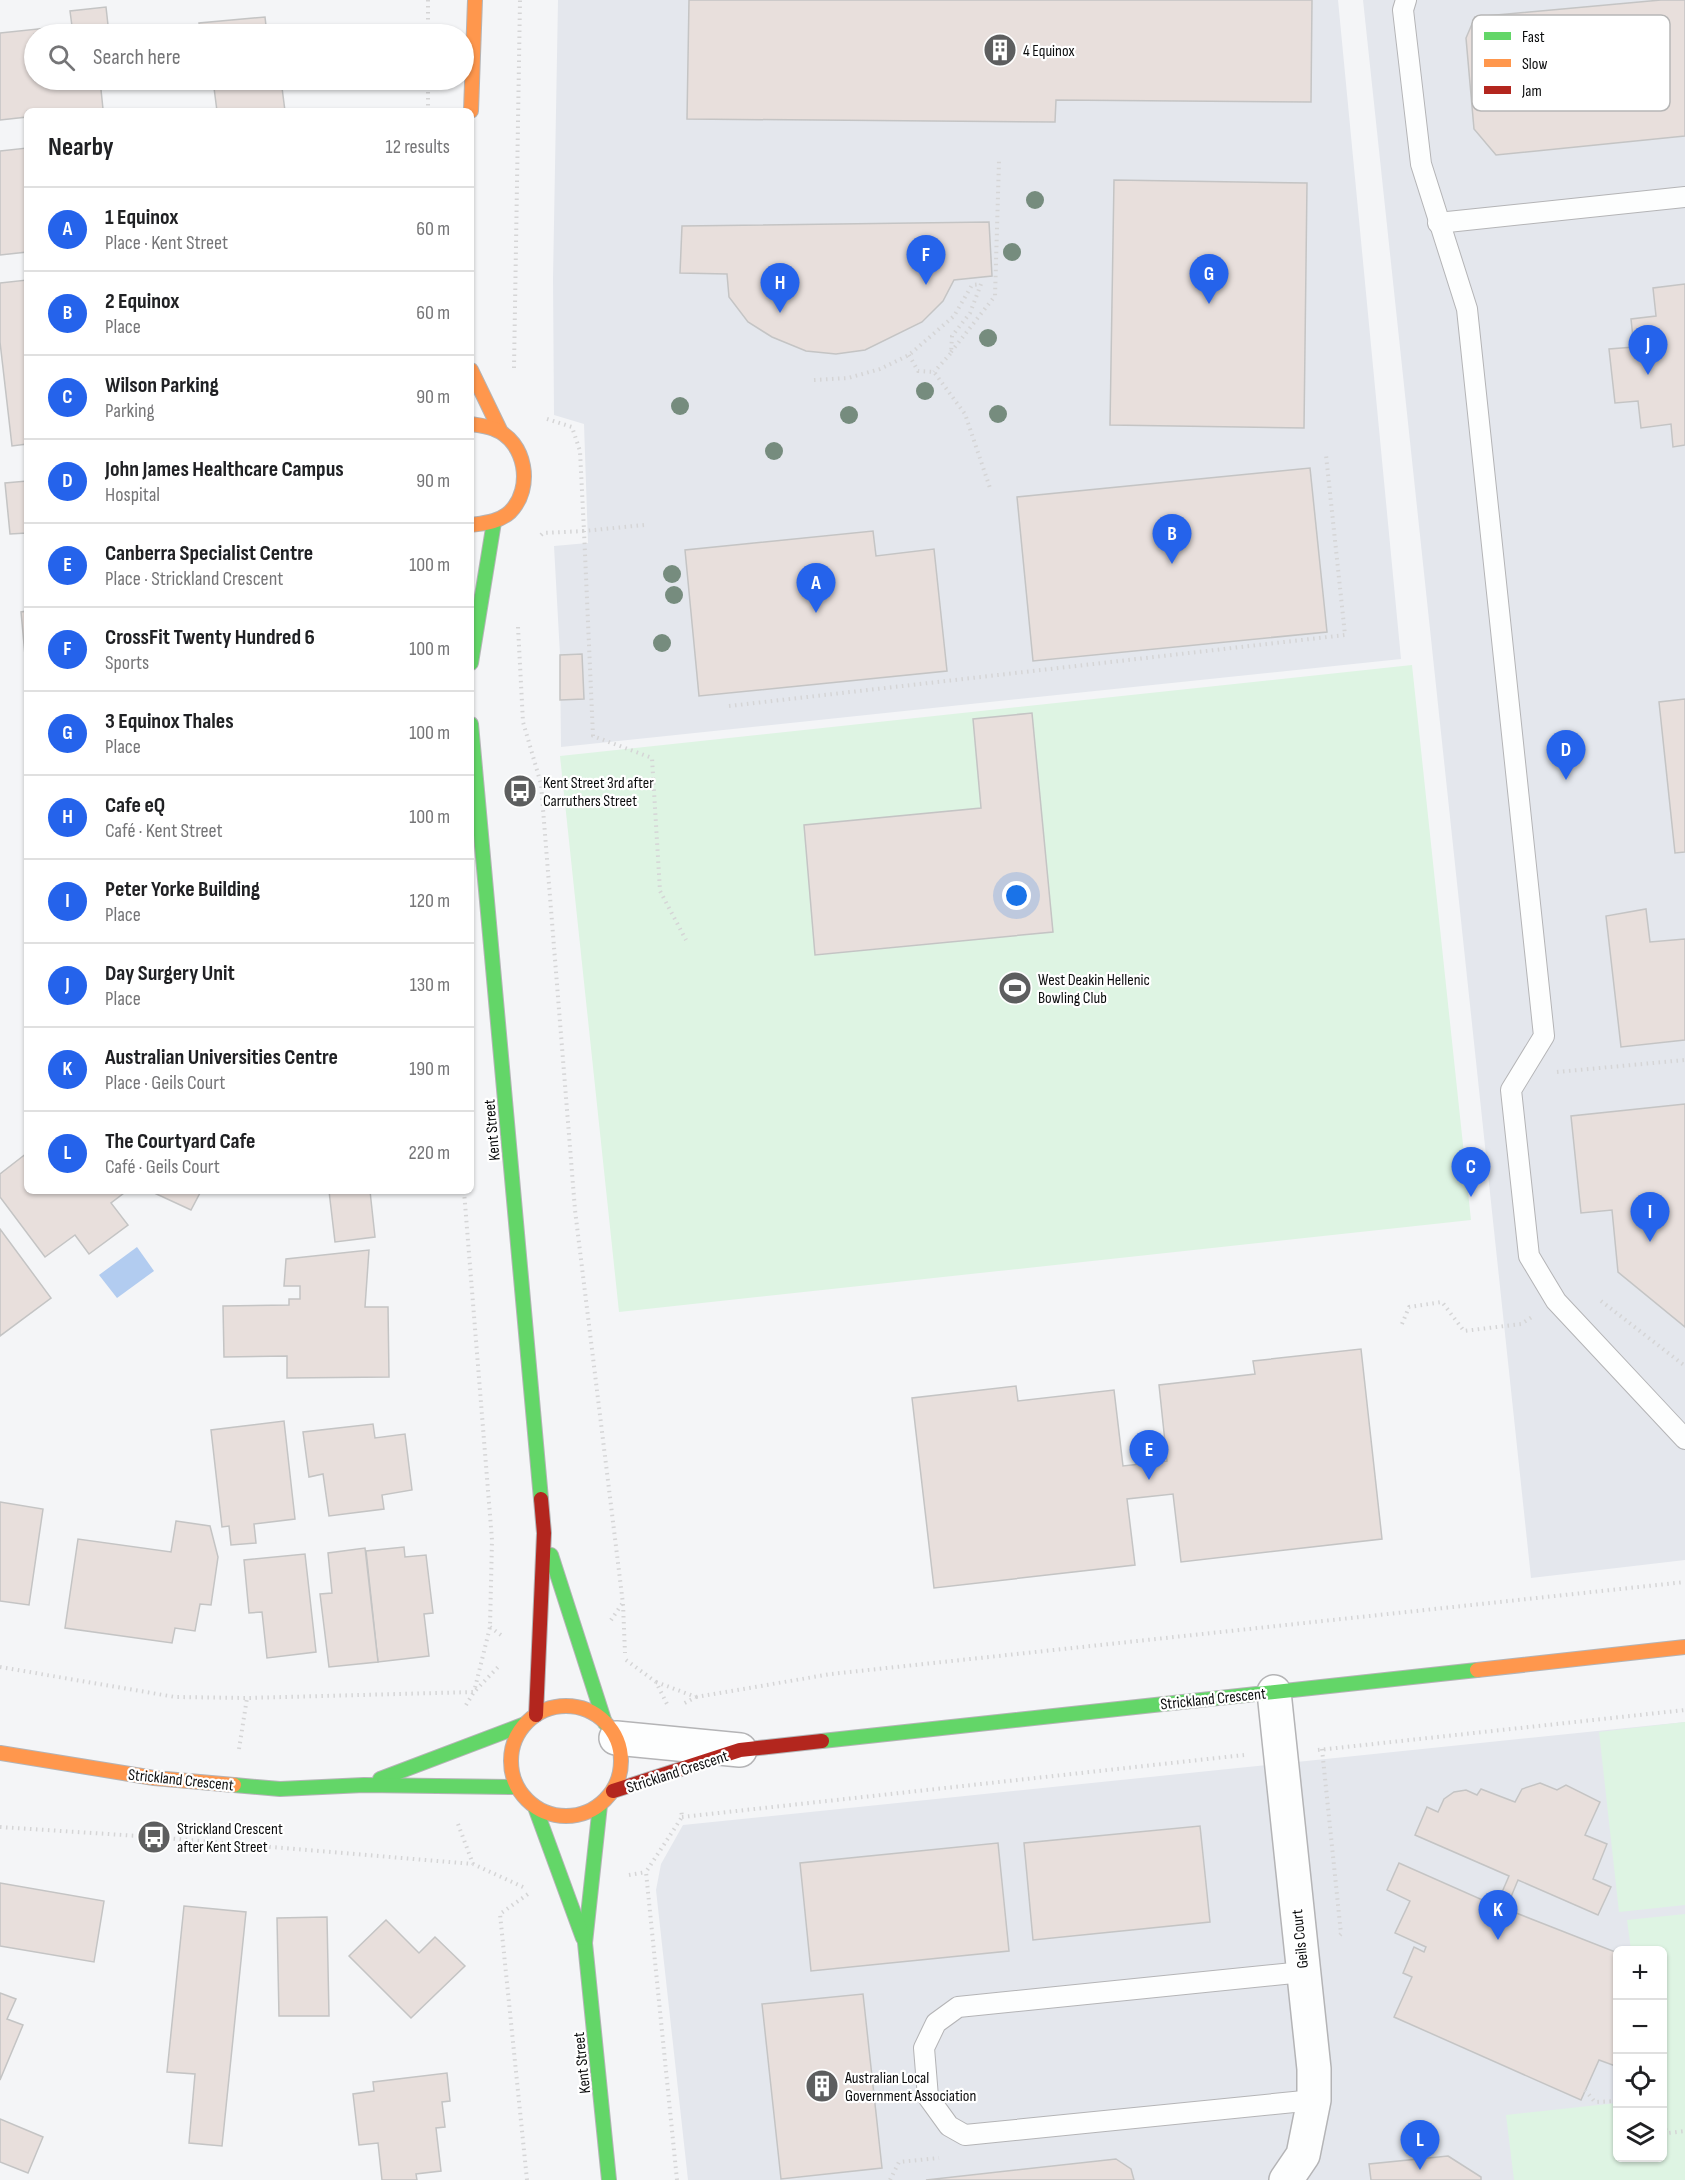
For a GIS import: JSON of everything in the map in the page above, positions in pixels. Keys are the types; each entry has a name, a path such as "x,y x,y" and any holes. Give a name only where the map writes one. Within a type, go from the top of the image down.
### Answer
{"main road":[{"path":"474,28 475,0"},
{"path":"471,108 472,90"},
{"path":"474,376 500,430 516,445 521,454 525,474 519,500 504,517 485,525 474,525"},
{"path":"474,424 500,430"},
{"path":"474,645 494,522"},
{"name":"Kent Street","path":"474,757 544,1533 531,1719"},
{"name":"Kent Street","path":"544,1533 611,1730"},
{"name":"Strickland Crescent","path":"613,1791 740,1750 1685,1647"},
{"path":"572,1706 590,1711 611,1730 621,1756 620,1774 613,1791 600,1805 585,1813 568,1817 551,1815 535,1808 524,1798 516,1787 511,1771 511,1754 516,1738 531,1719 554,1708 572,1706"},
{"name":"Strickland Crescent","path":"364,1785 531,1719"},
{"name":"Strickland Crescent","path":"0,1753 154,1778 268,1788 364,1785 516,1787"},
{"name":"Kent Street","path":"600,1805 585,1944 609,2180"},
{"name":"Kent Street","path":"535,1808 585,1944"}],"street":[{"name":"Geils Court","path":"1274,1692 1314,2069 1314,2100 1303,2155 1286,2180"},
{"name":"Strickland Crescent","path":"611,1730 740,1750"}],"lane":[{"path":"1406,0 1403,10 1420,164 1467,309 1545,1036 1511,1090 1529,1256 1556,1301 1685,1439"},
{"path":"1438,223 1685,197"},
{"path":"1303,1972 958,2007 936,2023 924,2048 926,2077 928,2097 949,2126 965,2135 1314,2100"}],"path":[{"path":"428,0 428,24"},
{"path":"514,378 520,0"},
{"path":"428,90 428,108"},
{"path":"934,372 994,296 999,161"},
{"path":"814,380 848,378 880,369 909,355 954,316 972,285 981,284 970,313 952,336 951,353"},
{"path":"909,355 918,371 934,372 965,414 990,488"},
{"path":"534,416 572,427 580,451 593,736 652,758 660,891 686,940"},
{"path":"729,706 1345,635 1326,455"},
{"path":"538,539 543,533 644,525"},
{"path":"517,620 523,722 541,784 575,1210 622,1604 625,1660"},
{"path":"1552,1072 1685,1060"},
{"path":"0,1667 175,1697 247,1698 474,1692 490,1627 492,1540 464,1194"},
{"path":"1596,1297 1685,1366"},
{"path":"1402,1324 1409,1307 1442,1302 1464,1331 1521,1324 1556,1301"},
{"path":"679,1707 696,1697 831,1674 1685,1582"},
{"path":"609,1623 622,1604"},
{"path":"619,1653 625,1660 656,1682 696,1697"},
{"path":"656,1682 670,1712"},
{"path":"239,1750 247,1698"},
{"path":"677,2180 646,1872 682,1817 1251,1754 1281,1753 1685,1710"},
{"path":"456,1818 473,1864"},
{"path":"0,1827 154,1837 473,1864 531,1891 500,1914 527,2180"},
{"path":"1585,2090 1595,2102 1613,2101"},
{"path":"1667,2132 1685,2131"}],"shaded area":[{"path":"558,0 1338,0 1401,659 561,747 560,655 554,546 588,543 584,424 554,415 553,279"},
{"path":"1363,0 1685,0 1685,1560 1531,1578"},
{"path":"1685,1722 1685,2180 688,2180 656,1890 661,1864 683,1825"}],"green space":[{"name":"West Deakin Hellenic Bowling Club","path":"1412,665 1471,1220 619,1312 560,756"},
{"path":"1685,1722 1685,1905 1619,1912 1599,1732"},
{"path":"1685,1914 1685,2180 1514,2180 1506,2115 1613,2103 1613,2162 1667,2162 1667,1946 1630,1946 1627,1920"}],"water":[{"path":"137,1247 154,1271 117,1298 99,1275"}],"building":[{"name":"4 Equinox","path":"689,0 1312,0 1311,102 1056,100 1055,122 687,119"},
{"path":"1661,0 1685,0 1685,136 1496,155 1474,129 1472,111 1670,111 1670,15 1497,15"},
{"path":"106,7 108,24 72,24 70,11"},
{"path":"265,17 266,24 199,24"},
{"path":"1472,24 1472,106 1466,38"},
{"path":"24,30 24,90 101,90 103,108 24,108 24,117 0,120 0,33"},
{"path":"214,90 282,90 285,108 217,108"},
{"path":"24,148 24,252 0,255 0,151"},
{"path":"1114,180 1307,183 1304,428 1110,425"},
{"path":"989,222 992,276 954,280 943,301 922,322 865,350 836,354 806,351 772,337 748,322 729,297 727,274 680,273 682,226"},
{"path":"24,280 24,444 12,446 0,342 0,283"},
{"path":"1685,284 1685,445 1673,447 1671,424 1641,428 1638,401 1615,403 1609,349 1634,347 1631,319 1656,316 1653,288"},
{"path":"1310,468 1327,632 1033,661 1017,497"},
{"path":"24,481 24,533 10,534 5,483"},
{"path":"873,531 876,556 934,549 947,671 699,696 685,550"},
{"path":"21,612 24,612 24,644"},
{"path":"582,654 584,699 560,700 560,655"},
{"path":"1685,699 1685,852 1675,853 1659,702"},
{"path":"1032,713 1053,932 815,955 804,825 981,808 973,719"},
{"path":"1646,909 1650,942 1685,939 1685,1040 1621,1047 1606,916"},
{"path":"1685,1104 1685,1327 1618,1272 1612,1210 1581,1213 1571,1116"},
{"path":"24,1155 24,1194 123,1194 111,1203 128,1225 89,1254 75,1235 45,1257 0,1197 0,1174"},
{"path":"156,1194 199,1194 191,1210"},
{"path":"329,1194 370,1194 375,1237 335,1242"},
{"path":"0,1229 51,1298 0,1336"},
{"path":"369,1250 365,1307 388,1307 389,1377 287,1378 287,1356 224,1357 223,1306 289,1305 289,1299 300,1299 300,1286 284,1286 286,1259"},
{"path":"1361,1349 1382,1539 1181,1562 1173,1494 1127,1499 1135,1565 934,1588 912,1398 1016,1386 1018,1401 1114,1390 1123,1466 1167,1461 1159,1385 1255,1374 1253,1361"},
{"path":"284,1421 295,1519 254,1524 256,1543 231,1545 229,1526 222,1527 211,1430"},
{"path":"373,1424 375,1438 405,1434 412,1490 382,1495 384,1509 329,1516 323,1474 309,1477 303,1432"},
{"path":"0,1502 43,1509 29,1605 0,1601"},
{"path":"176,1521 210,1526 218,1557 211,1605 200,1604 195,1631 175,1628 172,1643 65,1628 78,1539 171,1552"},
{"path":"404,1547 405,1557 426,1555 433,1613 424,1614 429,1656 378,1662 366,1551"},
{"path":"365,1548 378,1662 329,1667 320,1594 332,1593 328,1553"},
{"path":"305,1554 316,1652 267,1658 262,1612 249,1613 244,1560"},
{"path":"1540,1783 1557,1790 1566,1785 1600,1802 1585,1835 1607,1844 1593,1879 1611,1887 1598,1915 1518,1880 1506,1909 1613,1951 1613,2065 1599,2060 1581,2100 1394,2017 1412,1977 1403,1973 1414,1947 1424,1952 1426,1947 1395,1933 1410,1901 1387,1890 1399,1863 1496,1906 1509,1876 1415,1835 1427,1807 1438,1812 1444,1799 1454,1792 1466,1790 1477,1795 1481,1789 1515,1802 1522,1789"},
{"path":"1200,1826 1210,1922 1033,1940 1024,1843"},
{"path":"998,1843 1009,1951 811,1971 800,1863"},
{"path":"0,1883 104,1901 94,1962 0,1946"},
{"path":"184,1906 246,1912 222,2146 189,2143 195,2074 167,2072"},
{"path":"327,1917 329,2016 279,2016 277,1918"},
{"path":"386,1920 419,1953 435,1937 465,1966 411,2018 349,1956"},
{"path":"0,1993 16,1999 7,2019 23,2025 0,2080"},
{"name":"Australian Local Government Association","path":"863,1994 882,2168 781,2179 762,2004"},
{"path":"447,2073 450,2101 442,2102 445,2127 436,2128 441,2171 416,2174 417,2180 382,2180 378,2143 359,2145 353,2094 374,2091 373,2082"},
{"path":"0,2119 43,2137 28,2173 0,2162"},
{"path":"1448,2156 1481,2177 1481,2180 1371,2180 1369,2164"},
{"path":"1116,2159 1131,2169 1134,2180 926,2180"}],"traffic: fast":[{"path":"474,645 494,522"},
{"path":"474,757 541,1499"},
{"path":"551,1555 605,1723"},
{"path":"822,1741 1477,1670"},
{"path":"380,1779 525,1724"},
{"path":"234,1785 280,1789 364,1785 516,1787"},
{"path":"600,1805 585,1943 609,2180"},
{"path":"535,1807 583,1938"}],"traffic: slow":[{"path":"474,28 475,0"},
{"path":"471,108 472,90"},
{"path":"474,376 500,430"},
{"path":"474,424 494,429 505,435 519,454 524,478 518,502 510,512 497,520 474,525"},
{"path":"1477,1670 1685,1647"},
{"path":"566,1706 587,1710 605,1722 617,1740 621,1761 617,1782 605,1800 587,1812 566,1816 545,1812 527,1800 515,1782 511,1761 515,1740 527,1722 545,1710 566,1706"},
{"path":"0,1753 154,1778 234,1785"}],"traffic: jam":[{"path":"536,1715 544,1533 541,1499"},
{"path":"613,1791 740,1750 822,1741"}],"place":[{"name":"4 Equinox","path":"1000,50"},
{"name":"CrossFit Twenty Hundred 6","path":"926,285"},
{"name":"3 Equinox Thales","path":"1209,304"},
{"name":"Cafe eQ","path":"780,313"},
{"name":"Day Surgery Unit","path":"1648,375"},
{"name":"2 Equinox","path":"1172,564"},
{"name":"1 Equinox","path":"816,613"},
{"name":"John James Healthcare Campus","path":"1566,780"},
{"name":"Kent Street 3rd after Carruthers Street","path":"520,791"},
{"name":"West Deakin Hellenic Bowling Club","path":"1015,988"},
{"name":"Wilson Parking","path":"1471,1197"},
{"name":"Peter Yorke Building","path":"1650,1242"},
{"name":"Canberra Specialist Centre","path":"1149,1480"},
{"name":"Strickland Crescent after Kent Street","path":"154,1837"},
{"name":"Australian Universities Centre","path":"1498,1940"},
{"name":"Australian Local Government Association","path":"822,2086"},
{"name":"The Courtyard Cafe","path":"1420,2170"}]}
